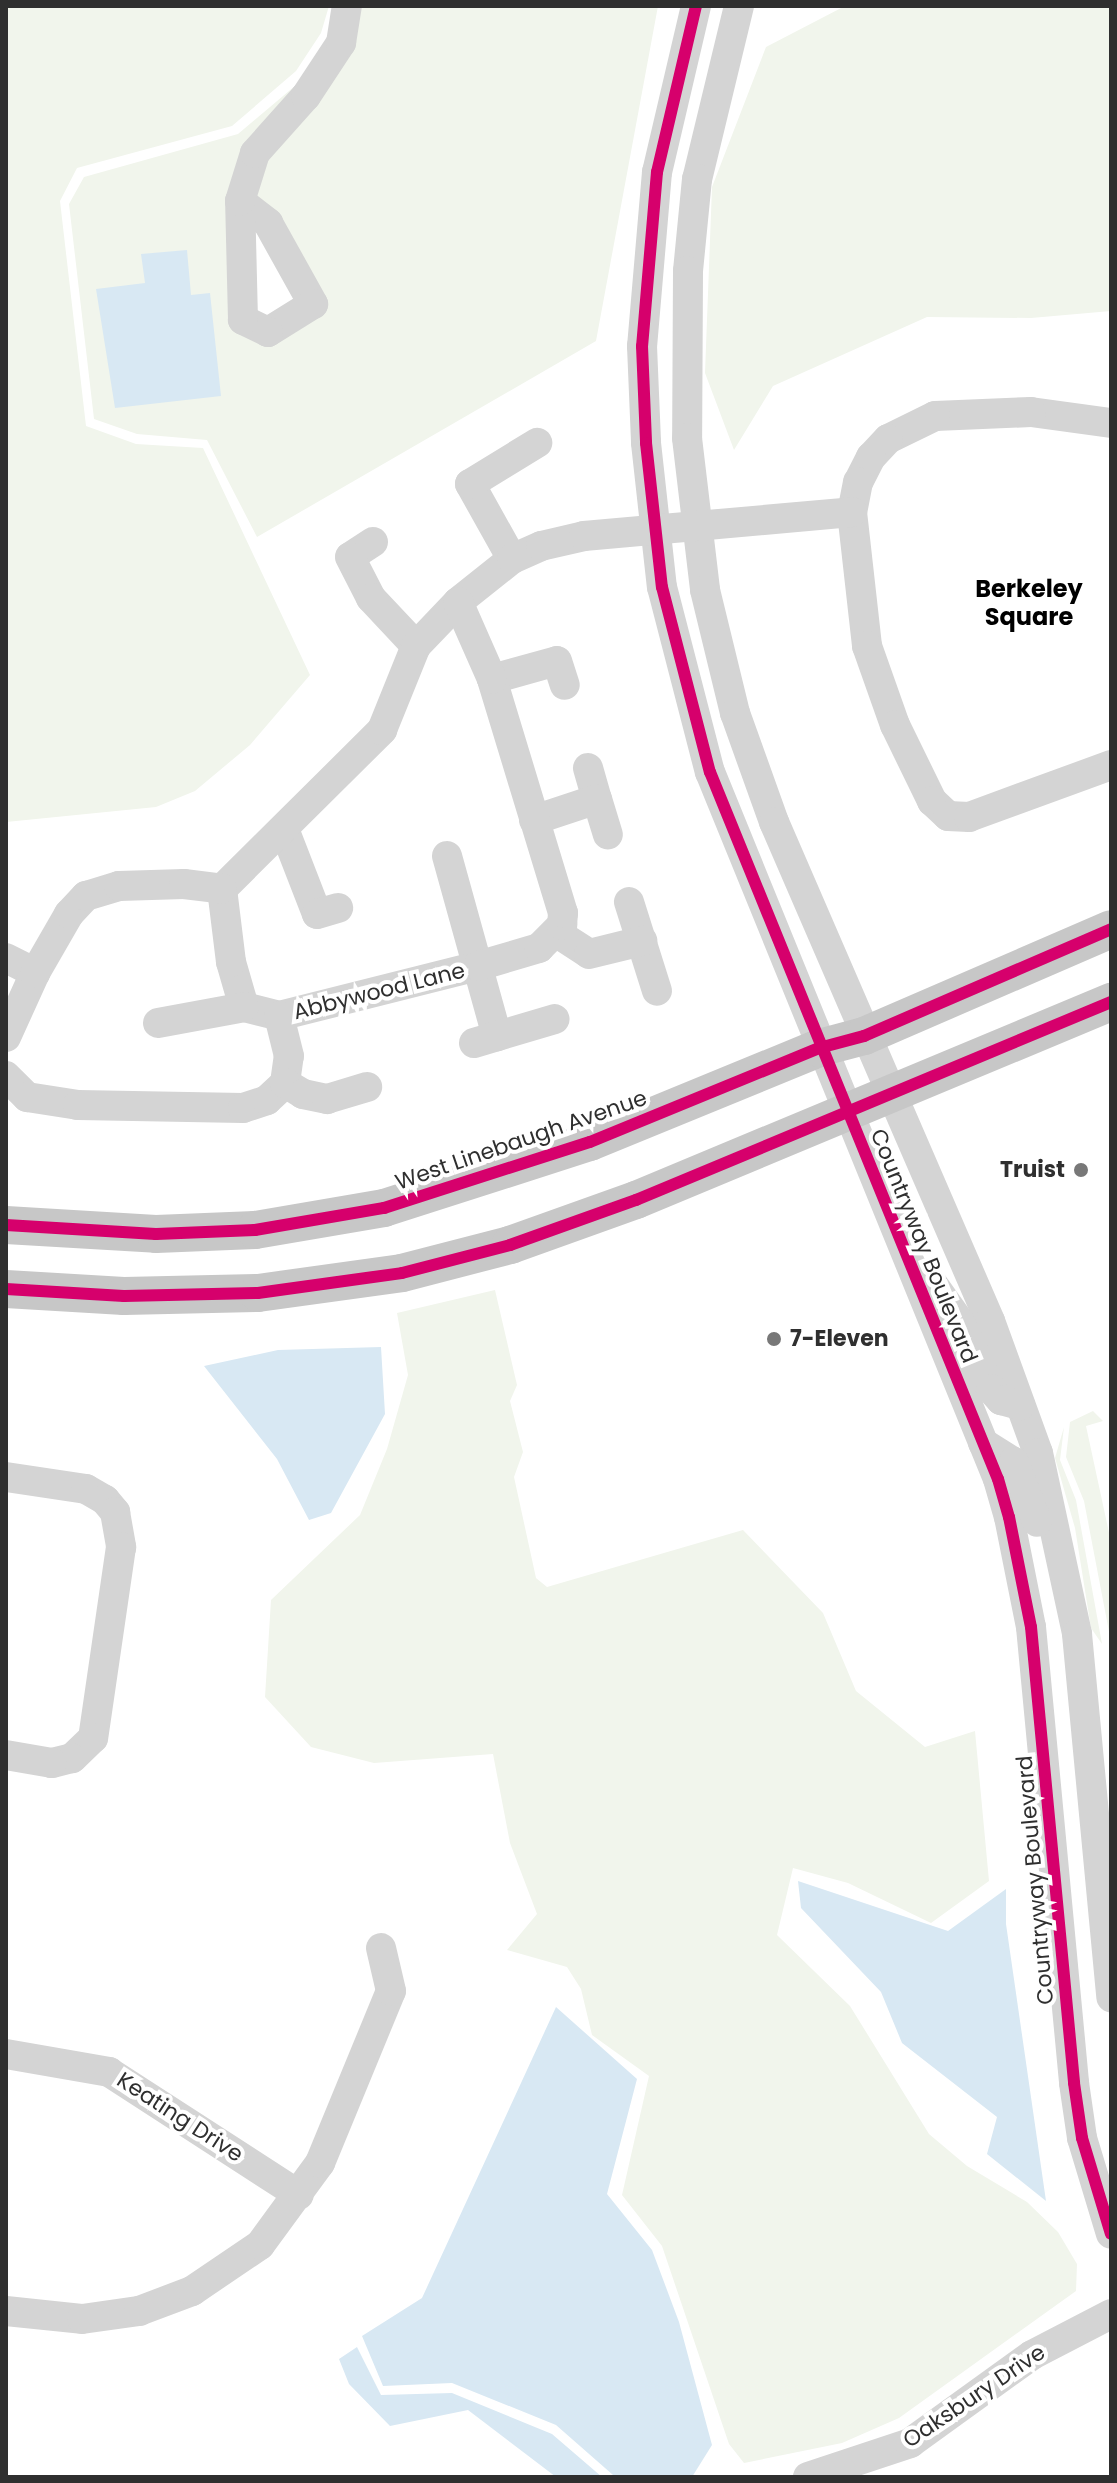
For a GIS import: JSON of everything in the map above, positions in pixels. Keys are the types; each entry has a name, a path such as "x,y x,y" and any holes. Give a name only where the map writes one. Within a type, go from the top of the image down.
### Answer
{"main road":[{"name":"West Linebaugh Avenue","path":"6,1225 156,1234 255,1230 384,1208 590,1142 819,1048 864,1036 1111,929"},
{"path":"6,1289 193,1296 315,1287 402,1273 567,1227 848,1114 1111,1002"}],"street":[{"path":"240,201 255,153 306,96 341,43 347,6"},
{"name":"Countryway Boulevard","path":"696,6 657,172 642,346 654,533 676,656 706,760 819,1048 983,1443 1022,1568 1034,1654 1082,2138 1111,2234"},
{"name":"Countryway Boulevard","path":"739,6 697,179 685,345 695,530 735,713 774,822 864,1036 894,1093 1020,1405 1051,1496 1081,1669 1111,1997"},
{"path":"657,172 697,179"},
{"path":"1111,423 1031,412 935,416 888,439 871,457 858,482 852,512 853,559 867,646 895,725 932,801 948,816 969,817 1111,765"},
{"path":"512,559 470,484 537,443"},
{"path":"222,889 382,730 416,646 458,602 512,559 584,536 695,530 852,512"},
{"path":"373,542 350,557 371,598 416,646"},
{"path":"458,602 492,679 563,913 557,933 589,954 642,941"},
{"path":"492,679 558,662"},
{"path":"588,768 608,834"},
{"path":"534,820 597,799"},
{"path":"284,829 317,914"},
{"path":"447,856 478,966 486,1039 555,1019"},
{"path":"6,1037 35,973 69,914 86,896 119,886 184,884 222,889"},
{"path":"158,1023 244,1007 231,962 222,889"},
{"path":"629,902 657,991"},
{"name":"Abbywood Lane","path":"244,1007 279,1016 539,948 557,933"},
{"path":"6,958 35,973"},
{"path":"6,1076 27,1097 108,1105 243,1108 267,1100 285,1083 289,1056 279,1016"},
{"path":"285,1083 327,1099 367,1085"},
{"path":"903,1246 952,1308 991,1389 1001,1400 1020,1405"},
{"path":"983,1443 1014,1462 1027,1488 1061,1622 1081,1669 1062,1680 1034,1654"},
{"path":"6,1477 86,1489 105,1500 115,1512 121,1547 93,1738 72,1758 52,1763 6,1755"},
{"path":"6,2311 82,2319 139,2311 192,2291 260,2245 320,2163 391,1991 381,1948"},
{"path":"1063,1967 1074,1995 1111,2186"},
{"name":"Keating Drive","path":"6,2054 109,2072 299,2195"},
{"name":"Oaksbury Drive","path":"808,2477 910,2443 1032,2355 1106,2317"}],"shaded area":[{"path":"6,6 329,6 321,33 296,71 232,126 77,168 60,201 86,426 136,444 203,448 310,675 250,745 195,791 156,807 6,822"},
{"path":"359,6 658,6 596,341 257,537 207,440 137,434 94,419 69,204 84,177 238,134 302,80 247,144 232,319 320,314 253,197 265,160"},
{"path":"845,6 1111,6 1111,311 1031,318 927,317 773,386 734,450 705,373 712,187 766,47"},
{"path":"187,250 191,295 210,293 221,396 115,408 96,289 145,283 141,254"},
{"path":"495,1290 517,1385 510,1401 523,1452 514,1477 536,1578 547,1587 743,1530 823,1613 856,1691 925,1747 975,1731 989,1881 931,1923 848,1883 793,1868 777,1935 850,2006 929,2134 967,2166 1027,2202 1058,2232 1077,2264 1076,2291 899,2418 842,2443 744,2463 729,2444 662,2246 622,2195 649,2076 592,2035 581,1989 567,1967 507,1950 537,1914 510,1843 493,1754 374,1763 311,1747 265,1697 271,1600 360,1515 387,1449 408,1375 397,1313"},
{"path":"381,1347 385,1414 331,1513 309,1520 277,1459 204,1366 278,1350"},
{"path":"1093,1411 1103,1421 1086,1426 1111,1542 1111,1642 1084,1501 1066,1457 1070,1422"},
{"path":"1064,1427 1060,1460 1076,1500 1102,1644 1091,1628 1075,1528 1055,1458"},
{"path":"798,1881 948,1931 1006,1889 1006,1924 1046,2201 987,2154 997,2117 902,2043 881,1992 801,1908"},
{"path":"556,2007 637,2079 607,2194 652,2250 679,2322 712,2445 692,2477 613,2475 556,2425 452,2383 383,2386 362,2336 422,2298"},
{"path":"357,2347 381,2395 452,2393 552,2434 602,2477 556,2477 468,2410 390,2426 349,2384 339,2359"}],"cycle path":[{"path":"696,6 657,172 642,346 646,443 662,587 710,772 998,1479 1009,1517 1031,1627 1074,2083 1082,2138 1111,2234"},
{"path":"6,1225 156,1234 255,1230 384,1208 590,1142 819,1048 864,1036 1111,929"},
{"path":"6,1289 124,1296 258,1293 402,1273 510,1245 636,1200 1111,1002"}],"place":[{"name":"Truist","path":"1081,1170"},
{"name":"7-Eleven","path":"774,1339"}],"district":[{"name":"Berkeley Square","path":"1029,603"}]}
